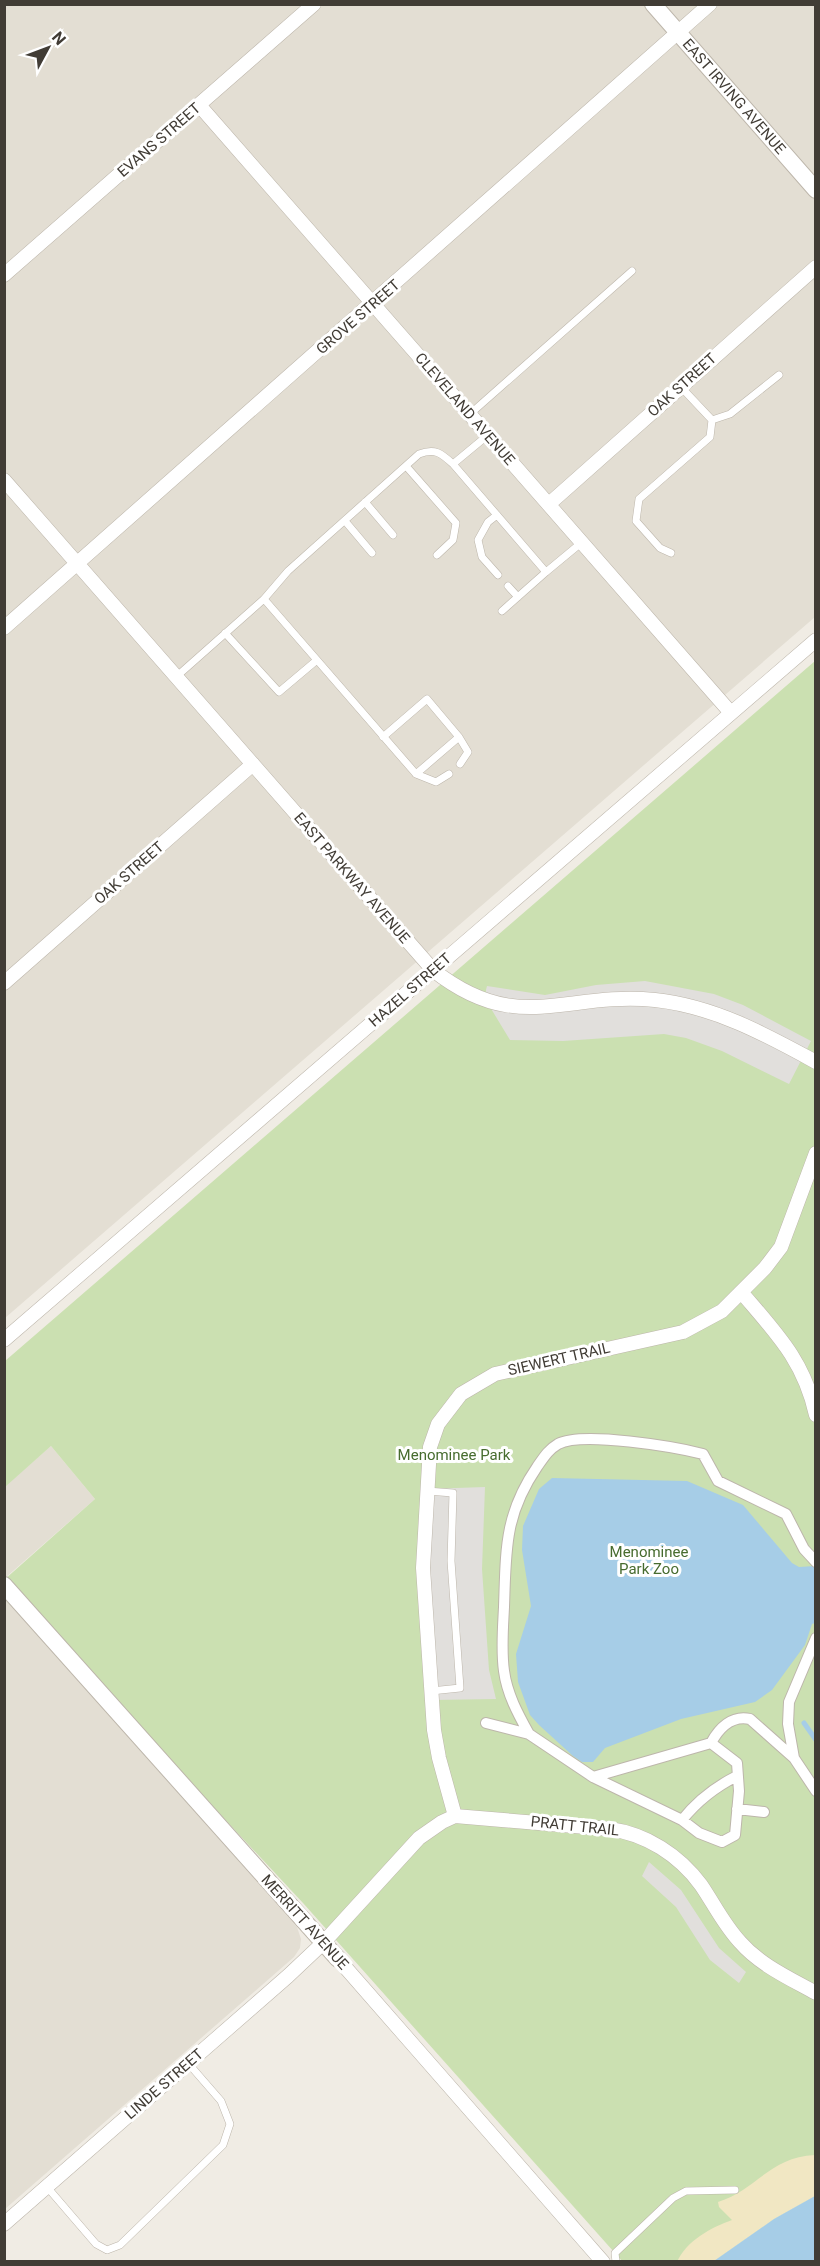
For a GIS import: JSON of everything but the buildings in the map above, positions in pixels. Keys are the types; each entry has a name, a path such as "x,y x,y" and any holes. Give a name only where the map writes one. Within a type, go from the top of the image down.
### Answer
{"street":[{"name":"EVANS STREET","path":"4,275 314,4"},
{"name":"EAST IRVING AVENUE","path":"653,4 816,190"},
{"name":"GROVE STREET","path":"4,628 710,4"},
{"name":"CLEVELAND AVENUE","path":"199,105 730,713"},
{"name":"OAK STREET","path":"549,504 816,267"},
{"name":"EAST PARKWAY AVENUE","path":"4,480 433,970 459,989 503,1006 558,1008 633,999 657,1000 708,1010 755,1030 816,1062"},
{"name":"HAZEL STREET","path":"4,1340 816,640"},
{"name":"OAK STREET","path":"4,982 253,764"},
{"name":"SIEWERT TRAIL","path":"455,1816 439,1758 431,1691 423,1568 430,1447 435,1429 448,1409 476,1384 517,1368 683,1332 722,1311 742,1293 781,1247 816,1153"},
{"path":"742,1293 797,1361 810,1391 816,1415"},
{"path":"529,1734 510,1698 504,1672 508,1532 518,1498 548,1450 573,1439 676,1447 703,1454 718,1481 786,1514 813,1559"},
{"name":"MERRITT AVENUE","path":"4,1585 338,1959 603,2262"},
{"path":"794,1758 788,1724 789,1702 816,1638"},
{"path":"593,1778 711,1743 719,1728 742,1718 750,1719 794,1758 816,1791"},
{"path":"486,1723 529,1734 593,1778 682,1820 699,1833 722,1842 735,1835 739,1791 737,1763 711,1743"},
{"path":"682,1820 694,1805 717,1786 737,1776"},
{"path":"737,1809 764,1812"},
{"path":"323,1943 419,1838 455,1816"},
{"name":"PRATT TRAIL","path":"455,1816 610,1829 631,1832 652,1841 687,1869 701,1885 722,1919 749,1951 765,1964 816,1993"},
{"name":"LINDE STREET","path":"4,2224 323,1943"}],"lane":[{"path":"470,414 632,271"},
{"path":"712,420 730,414 779,375"},
{"path":"671,553 660,548 636,521 639,499 710,437 712,420 680,386"},
{"path":"453,464 488,435"},
{"path":"176,677 264,599 288,571 365,502 419,454 430,450 441,452 453,464 546,572"},
{"path":"406,466 456,523 453,540 437,555"},
{"path":"365,502 393,535"},
{"path":"497,515 488,522 478,540 482,556 498,575"},
{"path":"345,521 372,553"},
{"path":"502,611 581,543"},
{"path":"508,586 518,597"},
{"path":"264,599 416,774 436,782 449,774"},
{"path":"225,633 279,692 317,660"},
{"path":"384,737 427,699 459,737 468,752 460,764"},
{"path":"416,774 459,737"},
{"path":"427,1491 453,1493 451,1561 460,1688 431,1691"},
{"path":"47,2187 96,2244 108,2250 120,2246 223,2145 230,2124 221,2101 188,2063"},
{"path":"616,2262 615,2253 673,2198 686,2191 735,2190"}],"shaded area":[{"path":"5,5 815,5 815,617 5,1318"},
{"path":"645,981 714,994 743,1005 811,1041 789,1084 722,1051 686,1038 664,1034 563,1041 510,1040 487,1002 487,986 545,995 596,985"},
{"path":"51,1446 95,1499 5,1578 4,1487"},
{"path":"485,1487 482,1569 489,1670 496,1699 432,1700 427,1489"},
{"path":"5,1598 297,1927 301,1939 300,1948 294,1957 5,2209"},
{"path":"649,1862 681,1890 719,1948 746,1972 739,1983 710,1960 676,1907 642,1876"}],"green space":[{"name":"Menominee Park","path":"815,661 815,2196 774,2219 714,2261 622,2261 303,1903 5,1584 4,1580 95,1499 51,1446 5,1487 5,1361"}],"sand":[{"path":"815,2155 815,2196 774,2219 714,2261 677,2262 693,2241 732,2220 719,2207 718,2202 743,2190 786,2162 799,2157"}],"water":[{"path":"552,1478 687,1481 743,1505 792,1563 799,1567 815,1566 815,1623 812,1624 805,1645 772,1690 755,1702 681,1719 605,1748 593,1762 582,1762 573,1756 539,1725 530,1715 518,1682 516,1654 531,1606 522,1550 523,1526 539,1489"},
{"path":"815,2196 815,2261 714,2261 774,2219"}],"waterway":[{"path":"804,1723 816,1740"}],"park label":[{"name":"Menominee Park Zoo","path":"649,1560"}]}
